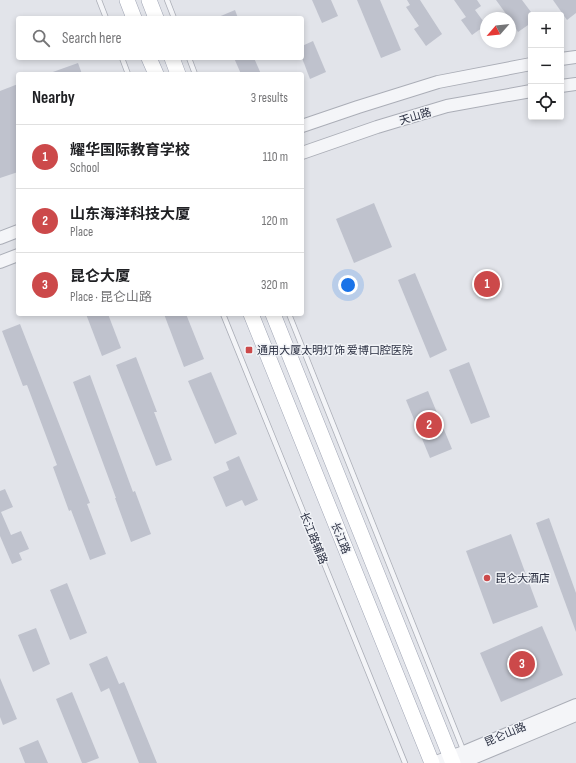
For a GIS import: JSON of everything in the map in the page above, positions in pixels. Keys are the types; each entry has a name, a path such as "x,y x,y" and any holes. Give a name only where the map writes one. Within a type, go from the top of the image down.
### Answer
{"main road":[{"path":"127,0 133,16"},
{"path":"149,0 155,16"},
{"path":"150,60 155,72"},
{"path":"173,60 177,72"},
{"name":"长江路","path":"251,316 433,763"},
{"name":"长江路","path":"274,316 461,760"}],"street":[{"path":"564,59 576,57"},
{"path":"304,125 358,106 438,82 528,65"},
{"path":"564,86 576,84"},
{"name":"天山路","path":"304,153 377,127 447,106 528,92"},
{"path":"0,238 16,232"},
{"path":"0,262 16,257"},
{"name":"昆仑山路","path":"461,760 576,705"},
{"name":"昆仑山路","path":"433,763 461,760 576,715"}],"lane":[{"path":"99,0 105,16"},
{"path":"167,0 173,16"},
{"path":"123,60 127,72"},
{"path":"190,60 195,72"},
{"name":"长江路辅路","path":"224,316 404,763"},
{"path":"291,316 461,760"}],"building":[{"path":"312,0 331,0 338,16 322,23"},
{"path":"357,0 380,0 401,50 381,58"},
{"path":"407,0 420,0 442,34 426,46 414,29 419,26 406,7 410,5"},
{"path":"454,0 477,0 481,6 475,10 480,17 480,29 472,35 461,20 466,17"},
{"path":"496,0 522,0 531,12 528,12 528,25 518,32 516,28 516,12 505,12"},
{"path":"553,0 576,0 576,13 567,20 564,16 564,12 561,12"},
{"path":"235,10 237,16 221,16"},
{"path":"313,41 326,72 310,79 303,60 304,60 304,45"},
{"path":"235,60 255,60 260,72 240,72"},
{"path":"78,63 81,72 53,72"},
{"path":"16,85 16,173 0,178 0,91"},
{"path":"374,203 392,247 354,263 336,219"},
{"path":"415,273 447,350 430,358 398,280"},
{"path":"87,316 109,316 121,348 102,356"},
{"path":"165,316 187,316 204,359 184,367"},
{"path":"20,324 90,503 87,504 106,554 90,560 71,510 69,511 53,467 57,465 27,385 23,386 2,331"},
{"path":"136,357 157,412 154,412 172,460 156,466 116,365"},
{"path":"469,362 490,417 471,424 449,370"},
{"path":"211,372 237,434 215,444 188,381"},
{"path":"90,375 133,492 135,491 151,534 131,542 73,382"},
{"path":"428,391 452,449 430,458 406,400"},
{"path":"239,456 258,500 245,506 242,500 226,507 213,477 229,470 226,462"},
{"path":"5,489 13,507 1,512 11,535 21,531 29,549 19,553 22,560 12,564 0,536 0,491"},
{"path":"549,518 576,593 576,632 536,523"},
{"path":"511,534 538,607 493,624 466,551"},
{"path":"67,583 87,633 70,640 50,590"},
{"path":"542,626 563,675 501,702 480,653"},
{"path":"36,628 50,664 33,672 18,635"},
{"path":"107,656 119,684 124,682 157,763 139,763 109,688 101,692 89,664"},
{"path":"0,678 17,719 3,725 0,717"},
{"path":"72,692 99,758 86,763 82,763 56,699"},
{"path":"38,740 48,763 25,763 19,748"}],"place":[{"name":"耀华国际教育学校","path":"487,284"},
{"name":"通用大厦太明灯饰 爱博口腔医院","path":"249,350"},
{"name":"山东海洋科技大厦","path":"429,425"},
{"name":"昆仑大酒店","path":"487,578"},
{"name":"昆仑大厦","path":"522,664"}]}
